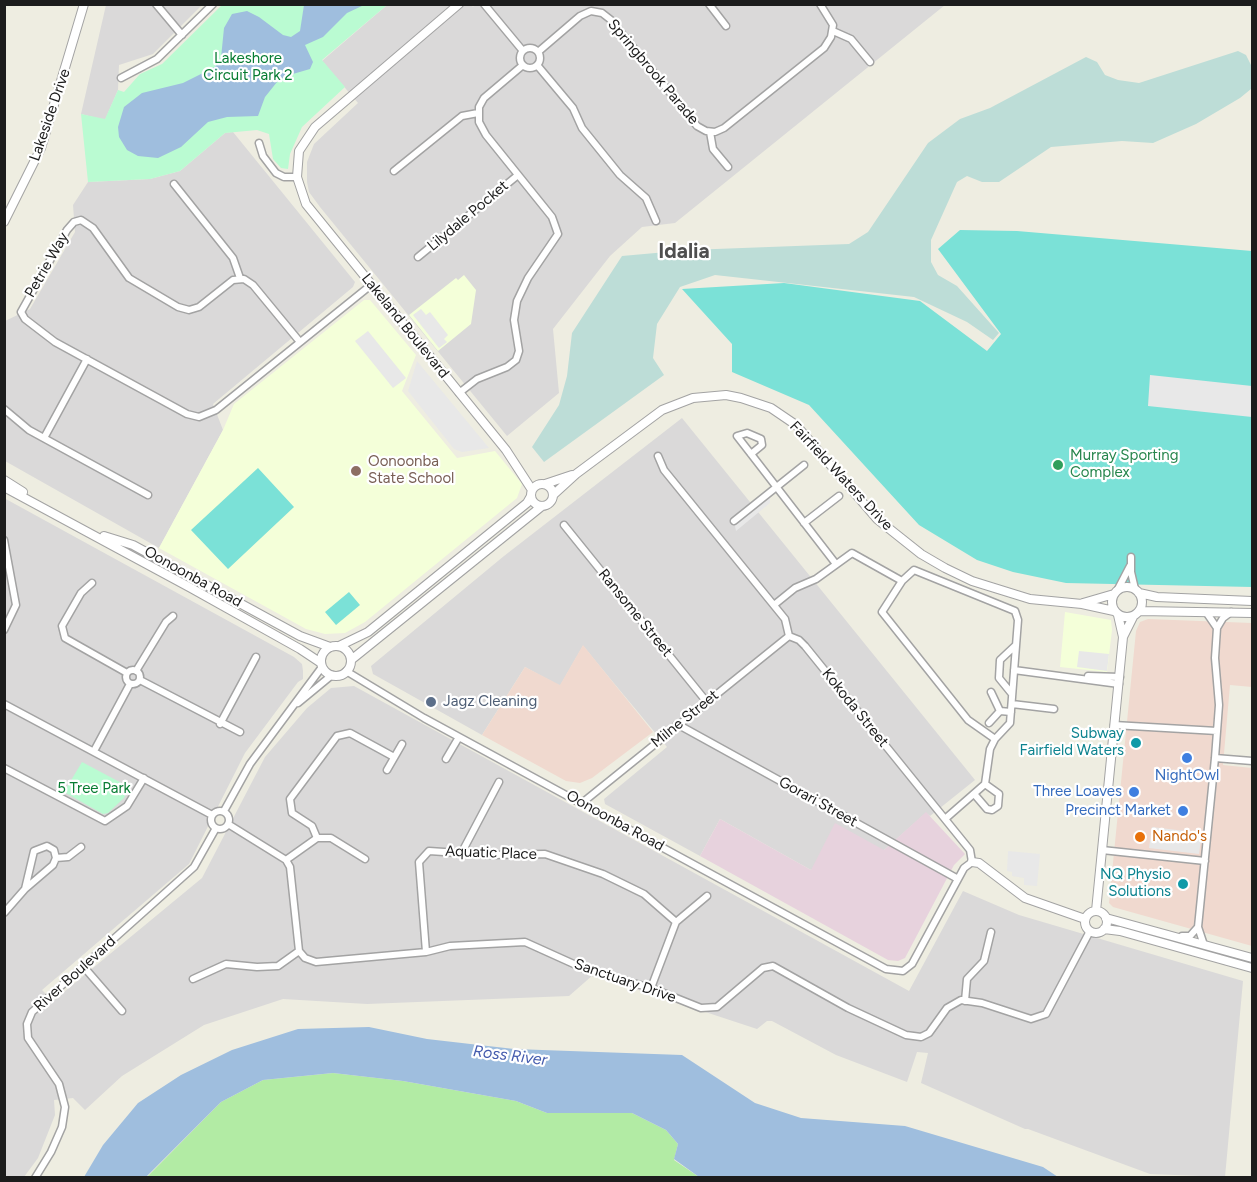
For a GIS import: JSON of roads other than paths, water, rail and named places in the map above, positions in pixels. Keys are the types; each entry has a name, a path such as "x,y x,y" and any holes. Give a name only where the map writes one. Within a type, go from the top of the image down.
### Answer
{"street":[{"name":"Lakeside Drive","path":"4,222 41,148 84,4"},
{"path":"156,4 182,35"},
{"path":"121,78 157,59 213,4"},
{"name":"Lakeland Boulevard","path":"459,4 315,127 299,151 297,177 306,204 522,471 531,493"},
{"path":"484,4 523,51"},
{"path":"709,4 726,26"},
{"path":"820,4 831,19 833,31 851,39 870,62"},
{"name":"Springbrook Parade","path":"538,52 580,16 597,8 611,20 697,126 710,132 724,128 824,48 833,31"},
{"path":"529,49 538,52 540,60 537,65 528,68 523,65 521,57 523,51 529,49"},
{"path":"459,393 477,379 507,368 516,360 519,351 514,320 517,302 528,278 558,234 556,223 481,127 478,113 484,98 523,65"},
{"path":"537,65 573,108 582,128 620,175 646,198 656,221"},
{"path":"394,171 462,116 478,113"},
{"name":"Springbrook Parade","path":"710,132 713,149 728,167"},
{"path":"259,143 263,156 276,173 284,177 297,177"},
{"name":"Lilydale Pocket","path":"418,257 518,175"},
{"path":"174,184 234,258 240,278 253,285 300,342"},
{"name":"Petrie Way","path":"240,278 230,282 199,307 189,310 178,308 129,278 88,223 81,220 74,222 24,305 21,314 47,337 187,414 199,417 216,410 371,285"},
{"path":"44,438 87,359"},
{"name":"Fairfield Waters Drive","path":"553,495 576,474 653,415 676,403 710,395 748,399 771,408 796,424 877,519 921,554 972,581 1002,592 1058,603 1082,604 1116,613"},
{"path":"4,409 28,430 148,495"},
{"path":"751,454 836,564"},
{"name":"Kokoda Street","path":"658,456 664,470 787,622 789,636 800,640 805,646 970,850 972,862"},
{"path":"734,520 804,465"},
{"name":"Lakeland Boulevard","path":"522,471 542,484"},
{"name":"Fairfield Waters Drive","path":"542,484 576,474"},
{"name":"Oonoonba Road","path":"4,480 52,512"},
{"path":"224,811 250,764 294,707 321,665 322,653 330,647 339,646 368,632 527,503 531,493 542,484 551,488 553,495 548,504 542,506 351,660 346,671 332,675 294,707"},
{"name":"Oonoonba Road","path":"4,487 300,649 321,665"},
{"path":"531,493 536,504 542,506"},
{"path":"804,523 839,496"},
{"name":"Ransome Street","path":"564,525 706,701"},
{"name":"Oonoonba Road","path":"86,530 133,545 300,636 330,647"},
{"path":"4,540 16,605 4,630"},
{"path":"774,605 795,588 816,579 852,553 902,581"},
{"path":"1096,911 1123,637 1133,617 1140,611 1142,602 1137,591 1131,556"},
{"path":"1123,637 1112,602 1131,565"},
{"path":"945,819 985,784 990,749 994,740 1007,728 1011,708 1018,620 1015,611 914,570 902,581 882,612 968,720 994,740"},
{"path":"92,583 81,593 62,626 65,638 127,673 136,671 166,622 173,616"},
{"path":"1116,592 1127,587 1157,597 1252,601"},
{"name":"Fairfield Waters Drive","path":"1082,604 1116,592"},
{"path":"1140,611 1204,610 1252,613"},
{"path":"1204,610 1217,628"},
{"path":"1205,945 1198,927 1215,758 1217,628 1223,618 1231,612"},
{"path":"1116,613 1133,617"},
{"name":"Milne Street","path":"582,803 677,724 789,636"},
{"path":"1012,695 999,678 1000,660 1016,645"},
{"path":"339,646 347,651 351,660"},
{"path":"220,724 256,657"},
{"path":"321,665 332,675"},
{"path":"1014,670 1081,677 1101,675 1119,680"},
{"path":"136,671 140,681"},
{"name":"Oonoonba Road","path":"346,671 459,737 886,969 903,971 912,963 958,879"},
{"path":"127,673 127,681 130,684"},
{"path":"94,751 130,684 140,681 220,724 240,732"},
{"path":"991,692 1000,711"},
{"path":"4,704 212,815"},
{"path":"990,723 1000,711 1011,708 1054,709"},
{"name":"Gorari Street","path":"677,724 958,879"},
{"path":"1114,725 1216,731"},
{"path":"317,838 312,826 292,813 291,799 337,736 350,733 394,757"},
{"path":"446,759 459,737"},
{"path":"387,770 402,744"},
{"path":"1215,758 1252,761"},
{"path":"4,768 105,821 113,818 127,806 144,778"},
{"path":"462,852 499,782"},
{"path":"975,795 987,809 992,810 998,806 999,794 985,784"},
{"path":"218,810 224,811 228,816 228,824 224,828 216,828 212,824 212,815 218,810"},
{"path":"194,979 226,964 257,967 278,966 299,951 290,867 286,860 228,824"},
{"name":"River Boulevard","path":"35,1178 58,1135 65,1107 59,1084 31,1047 27,1024 32,1012 194,867 216,828"},
{"path":"286,860 317,838 331,838 365,859"},
{"path":"4,913 25,889 53,865 56,858 54,850 46,846 34,851 25,889"},
{"path":"56,858 68,857 81,847"},
{"path":"1102,850 1205,861"},
{"name":"Aquatic Place","path":"426,952 419,862 429,851 489,855 545,854 603,874 644,894 676,922"},
{"path":"958,879 972,862 980,863 1025,898 1085,919"},
{"path":"651,988 676,922 707,896"},
{"path":"1096,911 1106,918 1252,958"},
{"path":"1096,911 1089,913 1085,919 1085,926 1090,931 1097,933 1104,929 1120,931 1252,968"},
{"path":"1104,929 1106,918"},
{"path":"1163,934 1187,937 1198,927"},
{"path":"991,932 984,961 967,979 965,1001 982,1003 1022,1017 1039,1018 1052,1006 1090,931"},
{"path":"1163,934 1181,944 1182,949"},
{"name":"Sanctuary Drive","path":"299,951 305,958 316,962 426,952 450,946 525,942 587,970 651,988 701,1008 717,1007 763,968 773,966 848,1008 906,1035 921,1036 929,1033 947,1008 965,1001"},
{"path":"83,966 122,1011"}],"water":[{"path":"304,5 364,5 347,13 323,37 305,45 313,62 310,69 286,76 277,82 265,97 258,116 227,117 208,122 181,147 158,158 138,156 127,150 119,137 118,127 124,107 142,93 183,83 215,67 221,58 224,28 232,14 247,11 283,35 291,37 300,31"},
{"name":"Ross River","path":"369,1027 427,1039 514,1049 682,1055 755,1103 801,1118 905,1126 1043,1167 1058,1177 699,1177 674,1159 678,1144 666,1130 632,1113 547,1113 516,1101 403,1081 333,1073 263,1080 221,1102 146,1177 84,1177 103,1145 138,1103 181,1075 232,1050 298,1029"}],"place":[{"name":"Murray Sporting Complex","path":"1058,465"},
{"name":"Oonoonba State School","path":"356,471"},
{"name":"Jagz Cleaning","path":"431,702"},
{"name":"Subway Fairfield Waters","path":"1136,743"},
{"name":"NightOwl","path":"1187,758"},
{"name":"Three Loaves","path":"1134,792"},
{"name":"Precinct Market","path":"1183,811"},
{"name":"Nando's","path":"1140,837"},
{"name":"NQ Physio Solutions","path":"1183,884"}],"district":[{"name":"Idalia","path":"684,252"}],"park label":[{"name":"Lakeshore Circuit Park 2","path":"248,68"},
{"name":"5 Tree Park","path":"94,789"}]}
